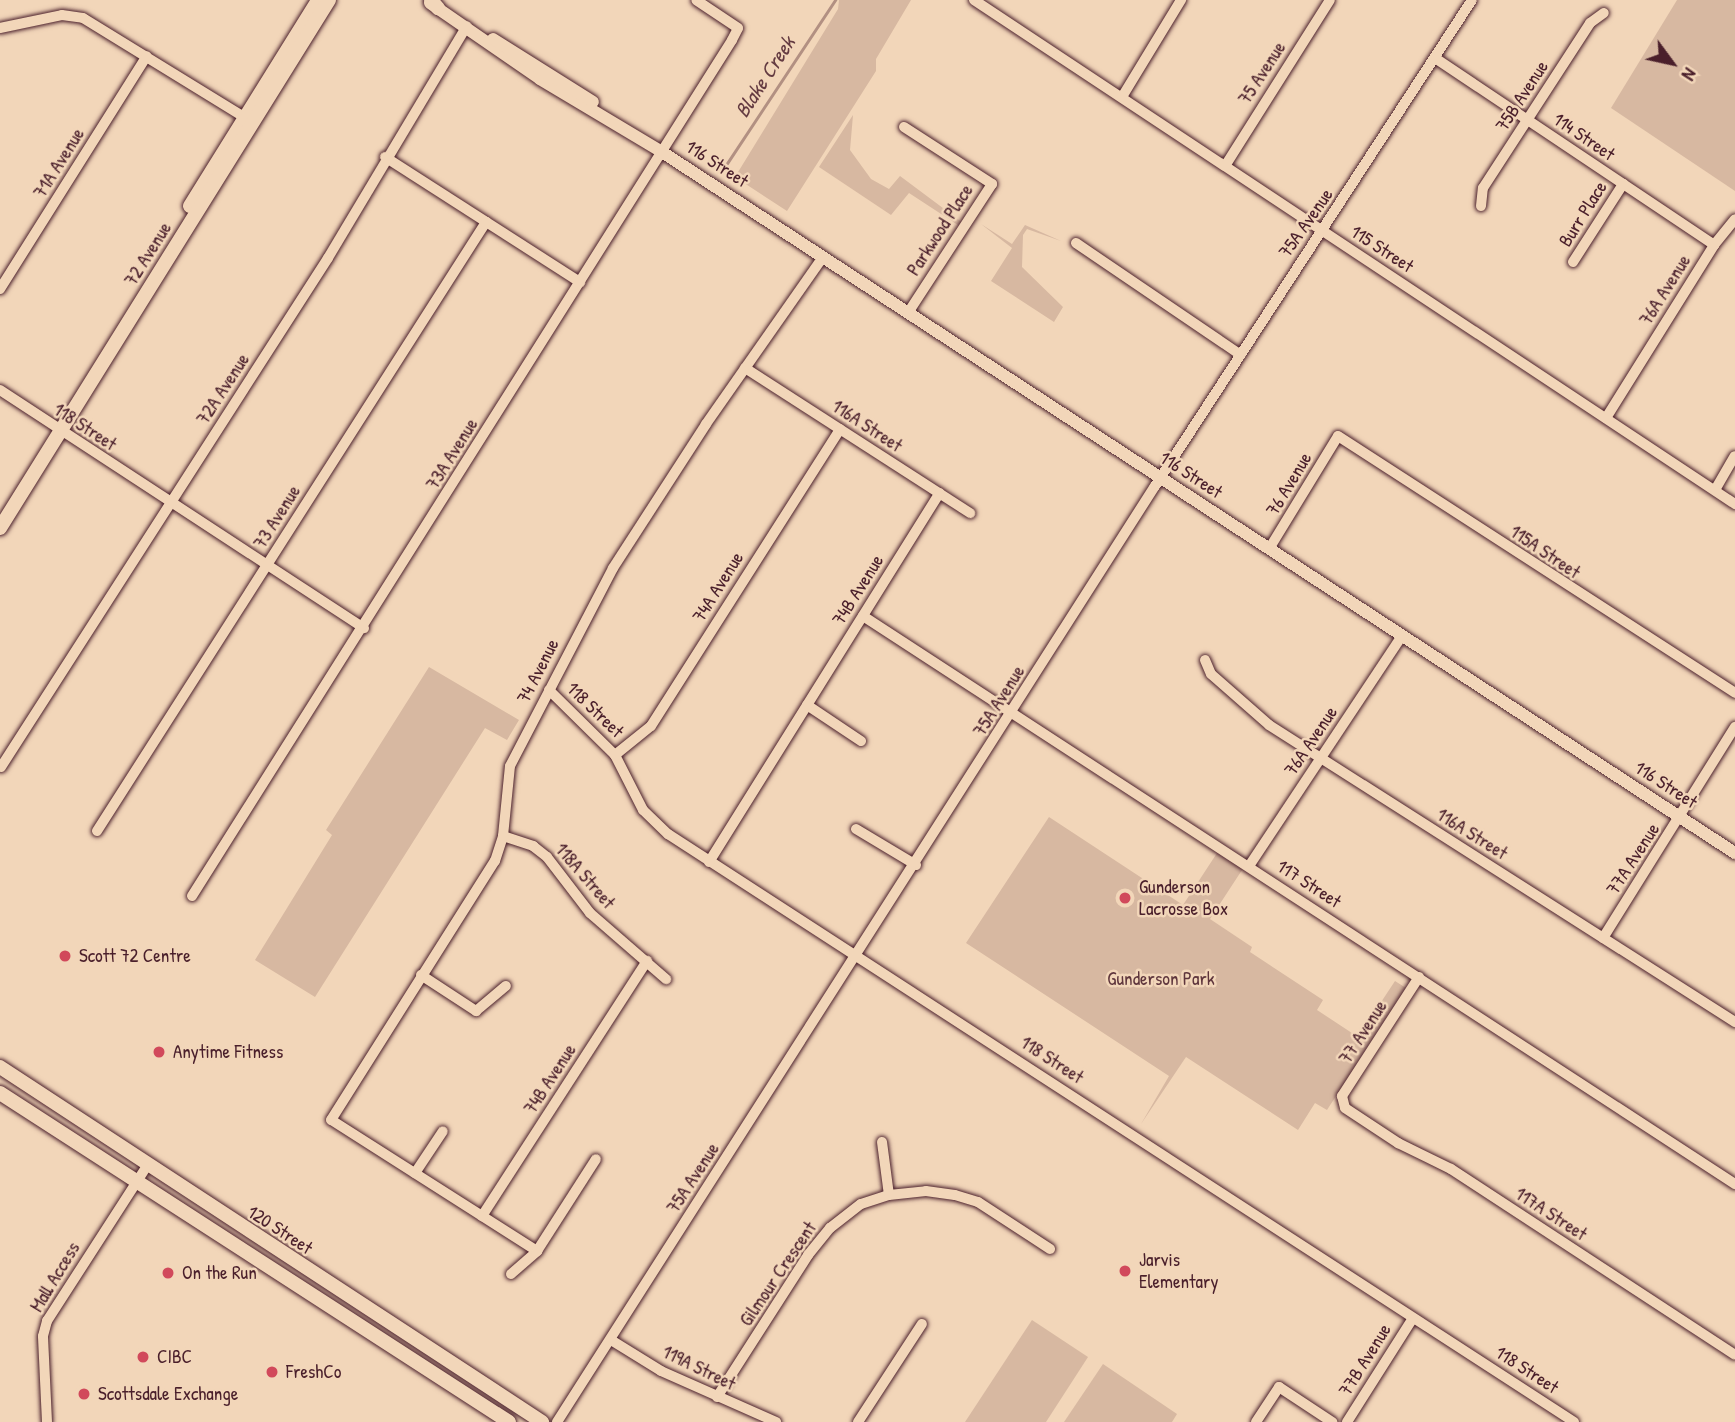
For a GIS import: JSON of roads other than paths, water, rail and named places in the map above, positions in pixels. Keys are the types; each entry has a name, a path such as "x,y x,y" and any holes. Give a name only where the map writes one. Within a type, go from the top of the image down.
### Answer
{"main road":[{"name":"72 Avenue","path":"0,528 244,117 318,0"},
{"name":"72 Avenue","path":"0,510 57,429 329,0"},
{"name":"120 Street","path":"0,1067 147,1166 542,1422"},
{"name":"120 Street","path":"0,1093 509,1422"},
{"path":"282,1275 296,1269 340,1296 348,1296"},
{"path":"341,1314 354,1310 397,1336 413,1338"}],"street":[{"name":"73A Avenue","path":"192,896 364,628 738,28 696,0"},
{"name":"115 Street","path":"974,0 1735,504"},
{"path":"1122,97 1181,0"},
{"name":"75 Avenue","path":"1225,166 1330,0"},
{"name":"75A Avenue","path":"557,1422 1014,712 1160,478 1472,0"},
{"name":"116 Street","path":"431,3 548,71 626,129 1735,853"},
{"name":"75B Avenue","path":"1481,206 1483,188 1590,23 1604,13"},
{"path":"0,28 62,15 83,18 244,117"},
{"name":"72A Avenue","path":"1,767 328,258 385,157 467,26"},
{"name":"71A Avenue","path":"0,289 147,56"},
{"name":"114 Street","path":"1435,58 1714,245"},
{"name":"Parkwood Place","path":"904,127 992,184 908,313"},
{"path":"385,157 580,282"},
{"name":"Burr Place","path":"1573,262 1623,184"},
{"name":"76A Avenue","path":"1606,418 1714,245 1735,219"},
{"name":"73 Avenue","path":"97,831 486,222"},
{"path":"1076,243 1241,355"},
{"name":"74 Avenue","path":"415,1173 331,1120 495,862 503,836 510,766 613,568 745,368 823,257"},
{"name":"116A Street","path":"745,368 971,513"},
{"name":"118 Street","path":"0,390 364,628"},
{"name":"74A Avenue","path":"615,755 651,726 840,429"},
{"name":"76 Avenue","path":"1269,549 1339,436"},
{"name":"115A Street","path":"1339,436 1735,693"},
{"path":"1714,490 1735,456"},
{"name":"74B Avenue","path":"709,862 940,493"},
{"name":"117 Street","path":"863,616 1735,1184"},
{"name":"76A Avenue","path":"1249,866 1402,636"},
{"name":"116A Street","path":"1205,660 1211,674 1269,725 1735,1022"},
{"name":"118 Street","path":"549,690 615,755 643,810 709,862 859,954 1574,1422"},
{"path":"807,705 860,741"},
{"name":"77A Avenue","path":"1603,938 1735,727"},
{"path":"856,830 916,865"},
{"name":"118A Street","path":"503,836 533,846 547,857 590,913 666,979"},
{"name":"74B Avenue","path":"482,1216 647,961"},
{"path":"421,975 476,1011 506,986"},
{"name":"77 Avenue","path":"1345,1108 1342,1096 1419,977"},
{"name":"117A Street","path":"1345,1108 1398,1143 1451,1169 1735,1355"},
{"path":"443,1131 415,1173 537,1251"},
{"path":"882,1142 889,1195"},
{"path":"511,1274 537,1251 596,1159"},
{"name":"Mall Access","path":"47,1422 43,1336 47,1321 147,1166"},
{"name":"Gilmour Crescent","path":"718,1397 830,1228 861,1204 889,1195 926,1191 978,1202 1050,1249"},
{"name":"77B Avenue","path":"1347,1422 1413,1318"},
{"path":"859,1422 922,1324"},
{"name":"119A Street","path":"611,1340 718,1397 776,1422"},
{"path":"1256,1422 1279,1387 1332,1422"}],"waterway":[{"name":"Blake Creek","path":"722,171 835,0"}],"place":[{"name":"Gunderson Lacrosse Box","path":"1125,898"},
{"name":"Scott 72 Centre","path":"65,956"},
{"name":"Anytime Fitness","path":"159,1052"},
{"name":"Jarvis Elementary","path":"1125,1271"},
{"name":"On the Run","path":"168,1273"},
{"name":"CIBC","path":"143,1357"},
{"name":"FreshCo","path":"272,1372"},
{"name":"Scottsdale Exchange","path":"84,1394"}],"park label":[{"name":"Gunderson Park","path":"1161,979"}]}
